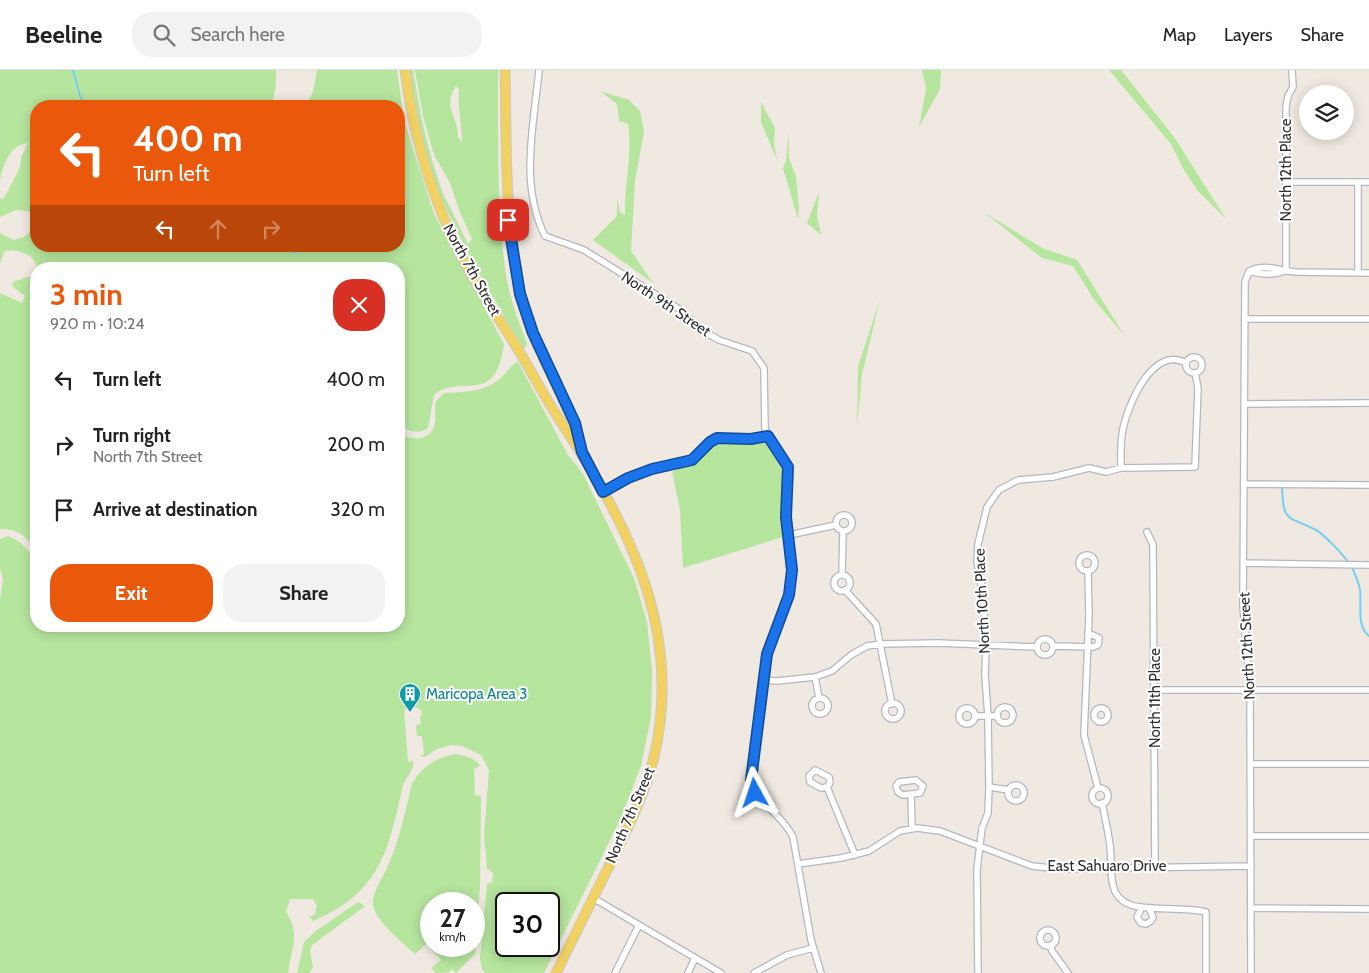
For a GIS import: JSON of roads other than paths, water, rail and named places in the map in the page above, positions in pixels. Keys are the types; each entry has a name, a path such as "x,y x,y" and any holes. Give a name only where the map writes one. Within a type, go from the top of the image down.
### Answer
{"main road":[{"name":"North 7th Street","path":"404,70 419,146 433,189 450,231 472,276 564,427 582,452 603,492 635,556 649,590 659,637 662,680 657,742 648,777 630,825 556,973"},
{"name":"North 7th Street","path":"505,70 507,201 516,271 533,333 575,423 582,452"}],"street":[{"name":"North 9th Street","path":"539,70 529,166 535,208 545,236 584,250 679,309 703,331 719,340 752,351 764,368 765,429 788,467 786,517 789,535 791,583 767,654 751,780 755,793 788,827 793,837 813,948 821,973"},
{"name":"North 12th Place","path":"1286,271 1286,107 1288,96 1293,87 1292,70"},
{"path":"1286,182 1369,182"},
{"path":"1358,182 1358,273"},
{"name":"North 12th Street","path":"1250,973 1250,690 1243,606 1244,282 1249,271 1257,267 1278,267 1286,271"},
{"path":"1286,271 1369,273"},
{"path":"1245,319 1369,319"},
{"path":"1186,363 1193,358 1199,360 1202,367 1196,373"},
{"path":"1178,360 1186,363 1189,371 1196,373 1198,388 1195,467 1121,468 1123,427 1137,393 1155,366 1162,361 1178,360"},
{"path":"1245,404 1369,403"},
{"path":"603,492 628,478 652,469 692,460 710,442 717,438 751,439 768,436"},
{"name":"North 10th Place","path":"978,973 977,869 982,828 988,813 989,787 988,716 985,675 986,644 983,594 977,561 978,544 987,507 999,490 1018,480 1053,477 1089,468 1106,472 1121,468"},
{"path":"1244,484 1369,485"},
{"path":"789,535 836,525 841,516 850,518 851,526 843,531"},
{"path":"836,525 843,531"},
{"path":"842,576 843,531"},
{"name":"North 11th Place","path":"1146,532 1153,545 1155,866"},
{"path":"1244,563 1369,565"},
{"path":"1088,571 1088,648 1084,735 1098,788"},
{"path":"842,576 847,577 849,582 845,590 840,591 834,586 835,579 842,576"},
{"path":"845,590 876,624 892,704"},
{"path":"1053,646 1088,648 1096,646 1100,642 1096,634 1088,632"},
{"path":"1037,647 1045,639 1051,642 1053,646"},
{"path":"764,680 777,681 815,677 832,671 851,655 867,646 881,644 986,644 1037,647"},
{"path":"1037,647 1039,652 1044,655 1051,653 1053,646"},
{"path":"815,677 819,698"},
{"path":"1155,690 1369,690"},
{"path":"1084,716 1094,715"},
{"path":"975,716 997,716"},
{"path":"1251,764 1369,764"},
{"path":"827,787 855,855"},
{"path":"989,787 1009,790"},
{"path":"1098,788 1105,790 1108,794 1107,799 1102,803 1097,803 1092,797 1094,790 1098,788"},
{"path":"911,794 912,828"},
{"path":"1102,803 1110,845 1112,885 1118,898 1131,906 1206,912 1206,973"},
{"name":"East Sahuaro Drive","path":"798,864 855,855 878,848 893,835 912,828 930,828 1032,866 1061,869 1111,866 1251,866"},
{"path":"1251,836 1369,836"},
{"path":"594,898 721,973"},
{"path":"1142,907 1137,917 1141,923 1146,924 1151,921 1153,916 1149,908"},
{"path":"1251,908 1369,909"},
{"path":"615,973 639,924"},
{"path":"1050,945 1052,951 1068,973"},
{"path":"754,973 787,955 813,948"},
{"path":"688,973 695,958"},
{"path":"769,965 772,972"}],"waterway":[{"path":"73,70 83,100"},
{"path":"1282,487 1284,507 1289,517 1320,533 1334,545 1349,563"},
{"path":"1352,567 1360,590 1362,627 1369,636"}],"place":[{"name":"Maricopa Area 3","path":"410,713"}]}
